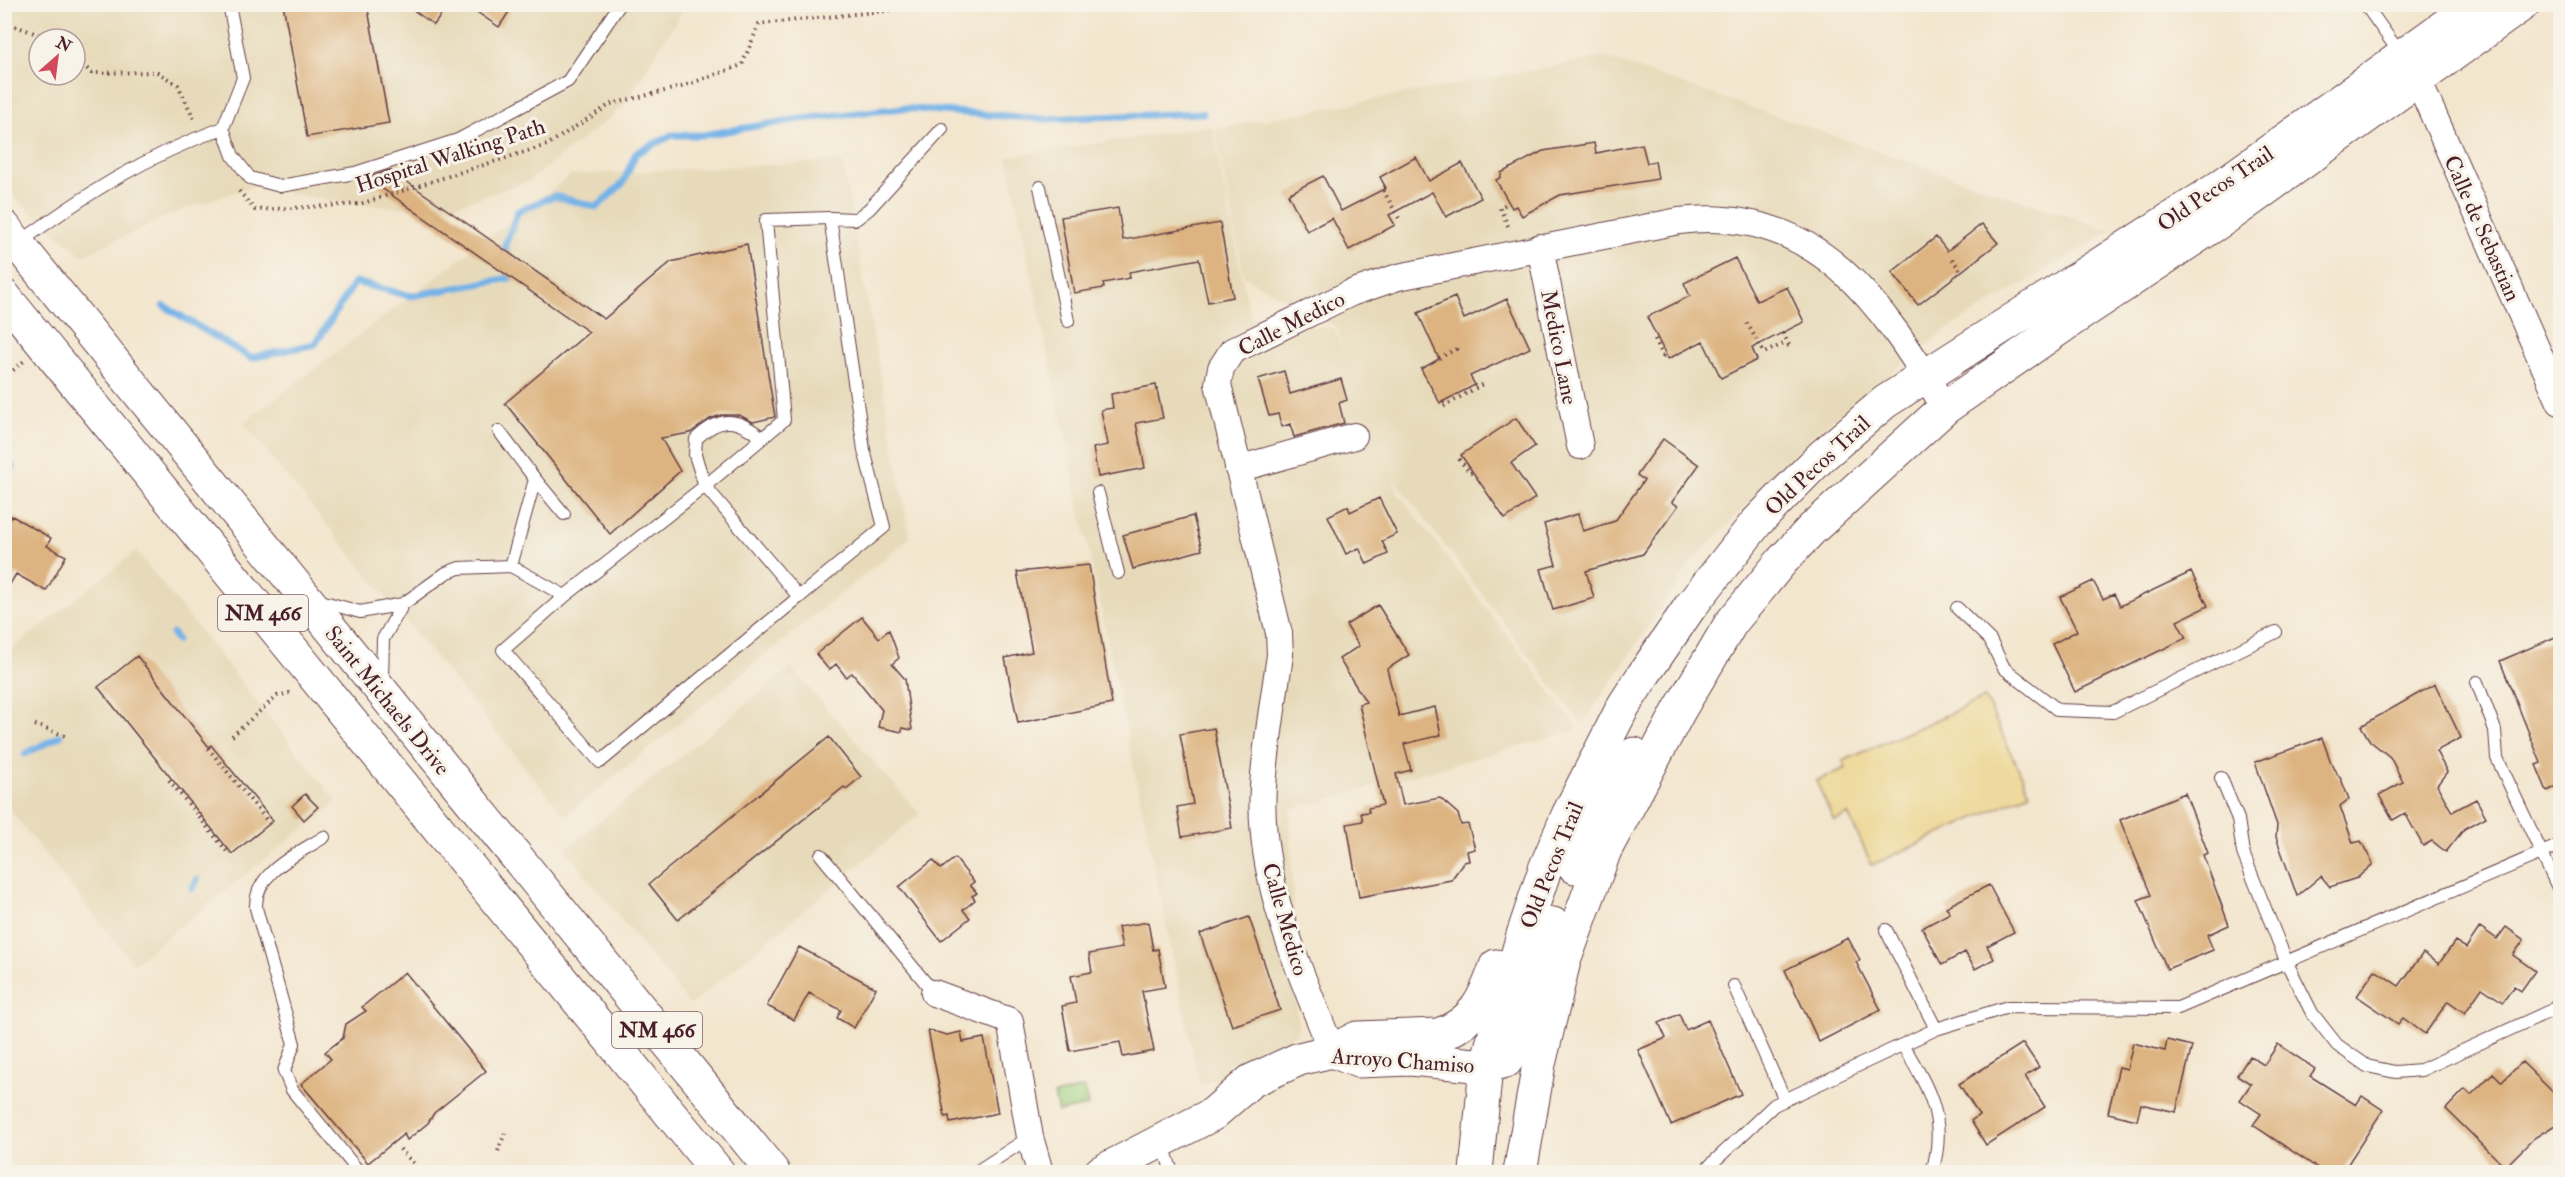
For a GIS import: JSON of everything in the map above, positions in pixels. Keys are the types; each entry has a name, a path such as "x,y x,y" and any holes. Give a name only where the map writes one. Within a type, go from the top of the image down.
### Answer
{"main road":[{"name":"Old Pecos Trail","path":"1520,1173 1539,1064 1564,961 1605,850 1680,709 1731,623 1810,530 1945,408 2070,321 2231,214 2410,68 2475,4"},
{"name":"Old Pecos Trail","path":"1476,1173 1486,1066 1523,935 1545,869 1568,815 1624,705 1690,607 1756,523 1822,456 1885,402 2410,68 2523,4"},
{"name":"Saint Michaels Drive","path":"9,237 211,481 773,1173"},
{"path":"4,275 32,296 110,390 211,481"},
{"name":"Saint Michaels Drive","path":"9,307 205,541 718,1173"},
{"path":"205,541 252,556 320,643 381,691"},
{"path":"1486,1066 1506,1060 1516,1046 1539,964 1566,888 1593,822 1607,796 1669,698 1731,623"},
{"path":"1332,1051 1358,1038 1438,1035 1462,1024 1474,1014 1488,989 1524,882 1553,810 1624,705"},
{"name":"Arroyo Chamiso","path":"1101,1173 1213,1114 1251,1081 1299,1059 1332,1051 1358,1061 1410,1059 1486,1066"}],"street":[{"name":"Calle de Sebastian","path":"2410,68 2560,402"},
{"name":"Calle Medico","path":"1332,1051 1299,969 1270,875 1263,788 1280,655 1279,633 1218,384 1221,368 1232,351 1352,292 1374,284 1540,247 1702,218 1747,222 1783,233 1813,248 1841,267 1883,312 1945,408"},
{"name":"Medico Lane","path":"1540,247 1580,446"},
{"path":"1238,469 1354,436"},
{"path":"934,993 1010,1020 1030,1137 1040,1173"}],"lane":[{"path":"229,4 243,78 223,128 233,156 250,178 280,186 355,173 458,140 568,81 621,4"},
{"path":"2365,4 2410,68"},
{"path":"9,237 175,146 223,128"},
{"path":"830,218 864,450 884,527 600,762 503,650 565,596 705,486 784,420 766,220 830,218 856,219 869,209 942,129"},
{"path":"1040,187 1068,321"},
{"path":"763,438 740,422 723,423 707,429 696,439 695,455 705,486 799,597"},
{"path":"499,431 564,514"},
{"path":"511,566 535,479"},
{"path":"1098,493 1118,573"},
{"path":"381,691 383,639 403,604 446,573 459,568 511,566 565,596"},
{"path":"304,596 360,612 403,604"},
{"path":"1957,608 1990,640 2004,668 2058,710 2113,712 2276,632"},
{"path":"2477,682 2495,730 2497,758 2560,892"},
{"path":"2221,778 2238,819 2243,853 2287,963 2312,1013 2337,1045 2367,1066 2395,1072 2421,1070 2552,1010 2560,1001"},
{"path":"324,837 272,872 257,893 256,908 294,1044 284,1071 292,1090 359,1173"},
{"path":"1703,1173 1774,1106 1936,1029 2008,1007 2178,1008 2560,845"},
{"path":"821,855 934,993"},
{"path":"1886,930 1936,1029"},
{"path":"1734,986 1785,1100"},
{"path":"1903,1045 1927,1085 1938,1118 1939,1145 1932,1173"},
{"path":"976,1173 1030,1137"},
{"path":"1161,1141 1172,1173"}],"path":[{"name":"Hospital Walking Path","path":"232,184 255,210 360,204 547,146 611,104 681,87 742,64 759,24 894,10 893,4"},
{"path":"4,22 27,30"},
{"path":"87,68 91,73 157,72 178,85 195,121"},
{"path":"1385,187 1382,188 1401,222"},
{"path":"1508,226 1500,208 1509,202"},
{"path":"1952,259 1961,271"},
{"path":"1747,323 1764,353 1783,344 1789,346 1783,333"},
{"path":"1654,339 1663,356 1665,354"},
{"path":"1439,358 1456,349 1454,345"},
{"path":"4,378 24,361"},
{"path":"1443,402 1443,407 1483,384"},
{"path":"1459,459 1470,474 1473,472"},
{"path":"232,736 277,696 289,693 299,699"},
{"path":"35,725 66,736"},
{"path":"208,748 269,823"},
{"path":"169,780 229,854"},
{"path":"498,1151 505,1133"},
{"path":"400,1149 416,1166"}],"shaded area":[{"path":"5,5 686,5 623,107 529,181 439,211 336,202 253,186 174,213 83,256 5,189"},
{"path":"1604,57 2111,231 1946,330 1814,434 1692,562 1582,725 1393,478 1398,493 1579,729 1290,810 1298,1033 1200,1087 1007,157 1212,126 1250,317 1335,329 1344,352 1337,327 1244,277 1215,129"},
{"path":"842,161 910,538 565,816 243,423 571,175"},
{"path":"136,551 337,802 133,964 5,804 5,655"},
{"path":"791,668 920,814 690,1005 565,849"}],"green space":[{"path":"1084,1088 1088,1106 1058,1112 1054,1095"}],"sand":[{"path":"1985,698 2030,793 1872,865 1848,814 1834,821 1816,781 1846,768 1843,761"}],"building":[{"path":"283,4 367,4 389,123 307,137"},
{"path":"405,4 449,4 434,25"},
{"path":"465,4 514,4 499,27"},
{"path":"1594,143 1596,153 1642,144 1647,163 1655,161 1658,179 1560,195 1522,216 1516,206 1512,208 1496,180 1501,177 1501,173 1543,151"},
{"path":"1416,157 1429,181 1462,163 1481,198 1446,217 1432,192 1389,215 1395,225 1349,250 1332,218 1307,231 1288,194 1323,176 1341,211 1386,188 1380,177"},
{"path":"390,170 604,319 671,262 747,244 775,417 753,422 739,415 721,415 710,419 690,433 661,438 680,471 610,534 505,403 589,332 367,178"},
{"path":"1118,208 1123,240 1220,223 1233,297 1208,302 1199,259 1129,272 1130,278 1103,283 1104,288 1074,293 1061,217"},
{"path":"1982,224 1998,243 1918,305 1892,272 1936,237 1947,251"},
{"path":"1735,258 1757,301 1787,287 1804,322 1752,348 1757,360 1721,378 1703,341 1668,359 1647,317 1690,296 1684,283"},
{"path":"1455,297 1464,319 1507,299 1530,348 1470,376 1475,385 1440,403 1421,369 1439,359 1418,313"},
{"path":"1284,371 1290,394 1341,379 1347,400 1339,403 1344,423 1294,437 1290,424 1282,427 1278,414 1269,416 1258,379"},
{"path":"1156,385 1163,418 1136,423 1145,468 1098,477 1093,448 1108,445 1101,410 1113,408 1111,394"},
{"path":"1516,418 1535,446 1511,463 1535,498 1505,519 1461,455"},
{"path":"1663,439 1699,465 1672,502 1678,506 1643,554 1586,571 1594,598 1553,610 1541,569 1556,565 1544,524 1578,514 1583,531 1615,521 1644,480 1637,475"},
{"path":"1379,498 1397,534 1382,541 1388,554 1367,564 1359,548 1346,554 1328,516 1348,506 1350,512"},
{"path":"12,516 51,538 47,546 66,556 46,591 16,574 4,594 4,529"},
{"path":"1193,516 1202,550 1133,569 1123,535"},
{"path":"1089,565 1112,704 1018,723 1005,658 1032,652 1017,572"},
{"path":"2191,572 2208,606 2177,621 2186,638 2075,692 2052,644 2077,631 2060,597 2093,581 2103,599 2114,594 2120,606"},
{"path":"1378,605 1409,655 1387,669 1399,716 1435,707 1441,735 1404,744 1411,770 1396,774 1403,805 1440,798 1458,814 1461,825 1468,824 1475,849 1467,851 1469,861 1464,862 1451,880 1359,897 1347,824 1363,821 1361,813 1369,812 1368,808 1383,805 1359,704 1366,702 1339,659 1359,646 1346,625"},
{"path":"862,617 879,638 889,630 899,658 892,664 905,679 912,730 902,728 902,732 878,727 882,710 852,673 846,677 836,664 829,670 816,654"},
{"path":"2560,635 2560,785 2547,791 2536,765 2541,763 2500,661"},
{"path":"137,656 209,747 211,745 273,821 232,854 98,687"},
{"path":"2435,684 2461,738 2436,751 2447,772 2437,785 2452,812 2476,799 2486,817 2464,829 2446,852 2432,841 2423,846 2405,813 2393,820 2379,795 2403,782 2390,757 2370,741 2361,726"},
{"path":"1214,728 1232,828 1182,837 1177,807 1193,804 1180,734"},
{"path":"829,737 861,777 846,789 844,787 678,920 649,884"},
{"path":"2322,738 2333,768 2341,779 2349,799 2340,806 2353,843 2361,841 2373,864 2357,878 2330,887 2321,876 2297,896 2276,837 2277,825 2255,762"},
{"path":"2185,793 2208,853 2203,855 2229,925 2207,935 2213,950 2167,969 2138,900 2151,895 2120,820"},
{"path":"305,794 318,807 304,820 292,806"},
{"path":"955,858 974,882 970,885 977,893 972,896 975,900 963,910 970,918 941,941 899,887 933,860 941,869"},
{"path":"1989,885 2014,932 1987,946 1994,959 1975,969 1965,952 1942,965 1922,928 1950,913 1946,907"},
{"path":"1249,917 1280,1010 1232,1026 1200,934"},
{"path":"1148,922 1153,950 1158,949 1165,987 1142,991 1154,1051 1123,1057 1120,1042 1070,1051 1062,1006 1076,1003 1071,976 1092,972 1089,954 1122,948 1118,927"},
{"path":"2480,927 2497,939 2506,927 2524,940 2513,955 2535,971 2521,991 2514,986 2503,1002 2482,988 2465,1013 2448,1001 2425,1034 2403,1018 2398,1024 2357,996 2375,970 2399,986 2423,953 2439,964 2455,941 2466,948"},
{"path":"1848,938 1860,960 1856,962 1881,1010 1819,1042 1785,970"},
{"path":"799,947 876,988 854,1028 837,1018 841,1010 809,993 794,1020 767,1006"},
{"path":"405,972 486,1071 434,1113 428,1123 407,1140 404,1134 368,1163 301,1084 331,1059 325,1052 343,1038 346,1024 366,1011 362,1007"},
{"path":"1679,1014 1686,1030 1708,1020 1741,1094 1671,1125 1638,1050 1666,1038 1659,1023"},
{"path":"928,1030 947,1035 961,1032 963,1042 984,1038 998,1113 950,1123 949,1116 945,1117"},
{"path":"2167,1040 2192,1046 2176,1112 2141,1104 2137,1120 2108,1113 2119,1067 2127,1069 2133,1043 2165,1051"},
{"path":"2023,1043 2039,1067 2025,1076 2045,1107 1986,1145 1971,1121 1979,1115 1959,1084"},
{"path":"2278,1044 2315,1069 2310,1076 2356,1105 2362,1096 2383,1110 2342,1173 2325,1173 2253,1125 2261,1114 2240,1100 2251,1084 2237,1075 2250,1056 2264,1065"},
{"path":"2522,1062 2560,1099 2560,1122 2534,1138 2505,1167 2446,1109 2465,1089 2471,1095 2493,1073 2502,1082"}],"waterway":[{"path":"507,257 505,245 518,211 554,196 597,207 623,183 636,153 672,135 703,135 793,120 903,108 1043,119 1203,113"},
{"path":"164,306 251,358 315,344 355,282 411,296 510,278 508,268"},
{"path":"4,469 13,467"},
{"path":"173,634 177,640"},
{"path":"25,754 60,736"},
{"path":"192,889 197,880"}]}
